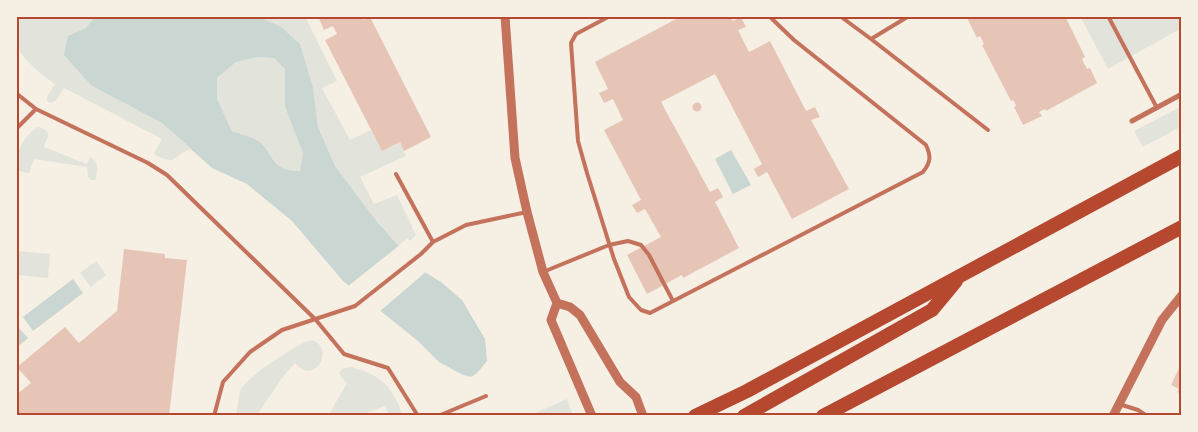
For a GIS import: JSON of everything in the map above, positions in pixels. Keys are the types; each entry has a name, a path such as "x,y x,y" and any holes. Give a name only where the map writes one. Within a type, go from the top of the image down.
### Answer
{"highway":[{"path":"695,416 747,391 1182,156"},
{"path":"823,416 1182,227"},
{"path":"744,416 932,310 962,275"}],"street":[{"path":"505,16 515,158 543,272 557,303 551,320 592,416"},
{"path":"1132,121 1182,94"},
{"path":"1113,416 1162,320 1182,295"},
{"path":"557,303 570,307 580,315 620,382 636,397 643,416"}],"lane":[{"path":"610,16 576,34 571,43 578,141 610,245 629,297 641,310 650,313 923,172 930,163 926,145 794,40 768,16"},
{"path":"840,16 988,130"},
{"path":"871,39 909,16"},
{"path":"1108,16 1157,108"},
{"path":"16,93 36,110 148,163 167,175 316,320 344,354 388,368 418,416"},
{"path":"16,129 36,110"},
{"path":"396,174 433,242"},
{"path":"214,416 223,382 250,352 282,330 355,306 421,254 433,242 466,225 527,212"},
{"path":"543,272 610,245 628,241 640,245 649,255 672,301"},
{"path":"438,416 486,396"},
{"path":"1119,404 1138,410 1147,416"}],"shaded area":[{"path":"16,16 95,16 86,28 68,36 92,86 162,123 191,150 180,154 173,160 155,155 155,151 162,139 64,88 56,101 50,103 47,101 47,97 55,84 33,66 16,44"},
{"path":"95,16 257,16 281,27 300,44 313,88 318,127 335,166 378,223 402,249 426,273 441,282 462,300 485,339 487,361 477,373 471,377 463,375 439,362 418,341 343,281 292,221 247,184 212,168 162,123 92,86 64,55 68,36 86,28","holes":["257,57 274,58 285,69 285,107 303,153 300,171 284,169 276,163 261,143 251,137 232,131 217,99 217,78 236,62"]},
{"path":"257,16 305,16 337,81 322,88 350,140 371,130 382,151 400,142 406,156 360,177 374,204 397,195 416,235 410,241 408,238 399,245 378,223 335,166 318,127 313,88"},
{"path":"1080,16 1177,16 1182,28 1108,69"},
{"path":"257,57 274,58 285,69 285,107 303,153 300,171 285,169 276,163 261,143 251,137 232,131 217,99 217,78 236,62"},
{"path":"1182,106 1182,126 1143,147 1134,131"},
{"path":"39,127 48,133 44,147 87,164 90,157 93,158 97,167 95,180 91,180 88,177 87,167 34,159 29,173 19,171 16,168 16,157 20,148 25,139"},
{"path":"731,150 751,185 733,194 715,159"},
{"path":"16,251 50,254 48,278 16,275"},
{"path":"96,261 106,275 91,287 80,273"},
{"path":"73,279 83,293 33,331 23,317"},
{"path":"16,325 28,338 16,348"},
{"path":"311,340 321,347 323,352 317,367 306,371 295,363 285,374 256,416 236,416 240,392 245,383 273,361"},
{"path":"352,367 378,378 388,387 397,402 401,416 389,416 385,406 359,416 328,416 347,383 339,373 342,369"},
{"path":"567,399 573,416 528,416"}],"pier":[{"path":"401,244 427,271 379,312 347,287"}],"building":[{"path":"318,16 362,16 364,20 370,17 431,137 404,151 400,142 382,151 325,40 337,34 333,26 324,30"},
{"path":"682,16 730,16 733,21 741,17 746,27 738,30 749,52 770,41 806,111 815,107 820,117 811,120 849,189 792,219 767,172 758,177 754,169 762,164 715,74 661,102 710,192 718,188 723,197 715,202 739,248 683,278 682,275 647,294 627,255 661,237 645,209 637,213 632,205 641,200 604,130 623,120 613,99 604,103 599,93 608,89 595,62"},
{"path":"971,16 1065,16 1085,57 1082,59 1087,69 1090,68 1097,83 1046,111 1045,109 1039,112 1042,116 1023,125 1014,107 1016,106 1015,103 1013,100 1011,101 982,45 984,44 980,36 977,38 967,18"},
{"path":"1177,16 1182,16 1182,25"},
{"path":"697,102 702,107 697,112 692,107"},
{"path":"124,249 165,254 165,258 187,260 169,416 16,416 16,395 31,383 17,367 65,327 79,343 117,311"},
{"path":"1182,362 1182,394 1177,392 1179,389 1171,385"}]}
